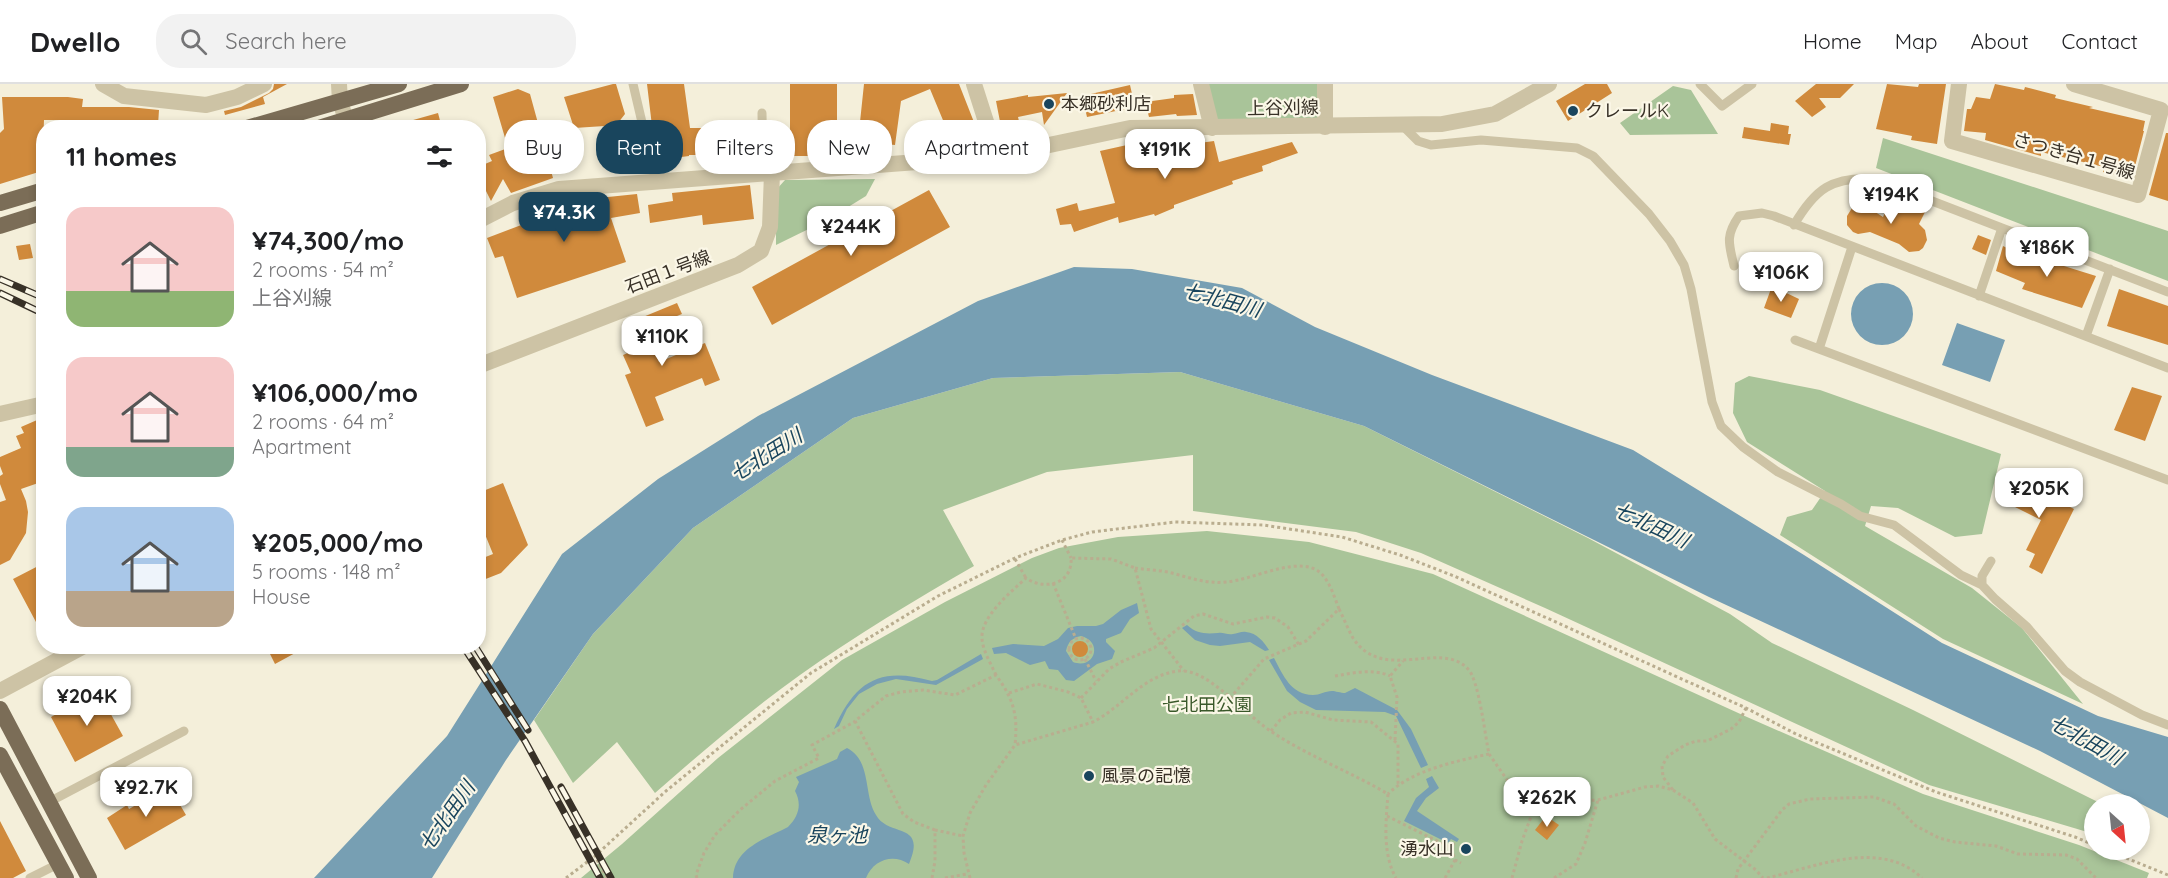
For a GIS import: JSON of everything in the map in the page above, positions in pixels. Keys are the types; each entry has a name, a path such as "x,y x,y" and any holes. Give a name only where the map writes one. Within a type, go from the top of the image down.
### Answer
{"main road":[{"path":"276,120 399,84"},
{"path":"358,120 461,84"},
{"path":"0,203 36,192"},
{"path":"0,226 36,215"},
{"path":"0,709 88,878"},
{"path":"0,755 62,871"}],"street":[{"path":"103,84 124,96 206,105 237,97 262,85"},
{"path":"339,84 340,102 346,120"},
{"path":"974,84 986,120"},
{"path":"1202,84 1212,128"},
{"path":"1325,84 1325,127"},
{"name":"上谷刈線","path":"1050,145 1130,128 1325,127 1453,123 1495,114 1549,84"},
{"name":"さつき台１号線","path":"1959,84 1952,141 2138,195 2161,111 2074,84"},
{"name":"上谷刈線","path":"795,171 904,163"},
{"name":"上谷刈線","path":"486,217 513,203 559,189 756,174"},
{"name":"石田１号線","path":"486,363 738,265 761,251 770,227 768,174"},
{"path":"0,414 36,406"},
{"path":"0,691 69,654"}],"lane":[{"path":"633,84 656,182"},
{"path":"1700,84 1722,106 1752,84"},
{"path":"762,113 763,120"},
{"path":"1402,125 1418,141 1431,145 1481,140 1576,148 1593,156 1649,214 1684,264 1694,301 1712,402 1721,426 1743,447 1778,472 1860,516 1894,525 1961,575 1982,585 2027,627 2065,671 2080,682 2142,715 2168,725"},
{"path":"1794,225 1807,204 1821,189 1856,178 1875,179 2168,292"},
{"path":"1734,266 1728,241 1731,227 1739,216 1762,213 2168,368"},
{"path":"1979,296 2002,228"},
{"path":"1819,349 1852,247"},
{"path":"2086,336 2110,269"},
{"path":"1795,340 2168,480"},
{"path":"1982,585 1982,576 1991,561"},
{"path":"49,802 184,731"},
{"path":"30,878 62,871"}],"path":[{"path":"566,878 595,856 666,791 811,673 938,596 1015,558 1062,540 1092,532 1175,522 1263,525 1342,537 1400,555 1454,576 1746,708 1796,734 1936,792 2084,841"},
{"path":"1015,558 1026,578 1035,585 1053,583 1071,571 1071,558 1062,540"},
{"path":"1071,558 1111,559 1135,568 1196,580 1225,582 1286,568 1311,567 1327,581 1354,639 1366,651 1381,659 1403,661 1446,658 1468,669 1476,685 1489,754 1517,794 1525,800 1536,803 1598,800 1645,787 1658,786 1673,790 1693,803 1715,838 1765,878 1851,858 1875,857 1891,860 1907,867 1922,878"},
{"path":"1135,568 1151,629 1184,670"},
{"path":"945,878 969,876 963,836 970,813 986,785 1015,745 1016,714 1009,693 996,675 984,648 982,632 986,620 1026,578"},
{"path":"1053,583 1076,639"},
{"path":"1231,698 1264,659 1299,645 1340,609"},
{"path":"1081,698 1096,681 1121,662 1154,648 1194,616 1203,614 1233,624 1267,617 1275,618 1288,627 1299,645"},
{"path":"1076,639 1086,641 1090,647 1085,659"},
{"path":"1076,639 1069,647 1070,654 1074,659 1085,659"},
{"path":"1085,659 1096,681"},
{"path":"1390,676 1403,661"},
{"path":"1015,745 1093,722 1160,676 1184,670 1194,672 1231,698 1271,732 1388,794"},
{"path":"1335,676 1374,672 1382,672 1390,676 1397,697 1395,742"},
{"path":"697,878 704,853 714,835 775,781 819,758 812,745 855,721 886,696 924,690 955,695 996,675"},
{"path":"1009,693 1037,684 1068,692 1081,698 1093,722"},
{"path":"1673,790 1663,777 1662,766 1668,756 1685,745 1696,741 1707,741 1731,729 1739,722 1746,708"},
{"path":"1271,732 1280,720 1292,713 1305,712 1333,720 1371,722 1398,744 1398,784"},
{"path":"855,721 903,814 914,822 963,836"},
{"path":"1396,878 1391,870 1386,846 1388,794 1398,784 1448,764 1489,754"},
{"path":"1736,878 1738,869 1782,810 1789,804 1810,799 1874,797 1894,804 1916,826 1933,836 1955,842 1996,846 2018,854 2066,855 2077,859 2096,878"},
{"path":"1554,878 1576,864 1581,856 1598,800"},
{"path":"1512,878 1522,840 1536,803"},
{"path":"1387,816 1451,848 1455,860 1461,863"},
{"path":"932,878 936,861 936,830"},
{"path":"1451,848 1454,843"},
{"path":"595,856 607,878"},
{"path":"1445,878 1455,860"},
{"path":"2131,860 2168,875"}],"green space":[{"path":"1206,84 1323,84 1323,121 1212,128"},
{"path":"1673,86 1691,90 1718,134 1630,135 1620,123"},
{"path":"1883,138 2168,231 2168,281 1876,168"},
{"path":"875,179 866,196 827,220 776,245 776,190 785,180"},
{"path":"1180,372 1364,426 1588,538 1730,614 1772,643 2084,795 2084,831 1929,785 1421,553 1356,532 1193,511 1193,455 1047,472 943,510 974,566 886,618 800,675 744,717 655,793 617,742 573,783 534,720 593,634 693,528 853,418 993,378"},
{"path":"1749,376 1820,390 2001,454 1982,534 1955,537 1898,508 1871,506 1865,526 1972,588 2022,628 2083,704 1943,639 1780,535 1787,517 1812,510 1825,491 1747,442 1733,413 1735,383"},
{"name":"七北田公園","path":"1207,531 1309,542 1433,574 1747,717 1923,794 2084,847 2084,860 2116,860 2149,873 2147,878 581,878 718,758 842,660 945,602 1032,558 1059,548 1118,537"}],"water":[{"name":"七北田川","path":"1074,267 1132,269 1242,288 1315,327 1432,375 1633,450 1942,643 2098,716 2168,737 2168,818 2150,809 2150,794 2122,794 2040,751 1709,597 1364,426 1180,372 993,378 853,418 693,528 593,634 506,760 432,878 314,878 447,736 562,554 658,479 758,416 978,301"},
{"path":"1882,283 1899,288 1904,292 1908,297 1913,314 1908,331 1904,336 1899,340 1882,345 1865,340 1860,336 1856,331 1851,314 1856,297 1860,292 1865,288"},
{"path":"1957,323 2005,340 1990,382 1942,365"},
{"path":"1137,603 1139,613 1130,619 1121,633 1106,639 1115,651 1112,659 1097,664 1074,681 1066,680 1058,670 1049,669 1045,661 1030,665 1006,653 994,654 992,648 1013,644 1044,646 1058,639 1068,628 1103,624 1121,610","holes":["1081,636 1088,639 1094,649 1091,659 1086,662 1073,662 1066,651 1069,643"]},
{"path":"1187,625 1198,632 1254,634 1269,650 1265,651 1250,642 1210,645 1195,640 1182,628"},
{"path":"981,654 983,659 936,685 896,679 877,684 859,694 847,709 839,726 834,729 851,699 871,681 898,675 937,680"},
{"path":"1274,658 1289,683 1299,692 1313,695 1332,691 1345,693 1355,688 1397,710 1411,729 1428,765 1421,768 1396,716 1385,712 1316,710 1300,702 1287,691 1269,660"},
{"name":"泉ヶ池","path":"847,748 855,754 864,769 872,807 876,815 882,822 910,836 913,841 909,864 897,859 884,860 873,867 866,878 733,878 739,859 745,852 761,840 788,827 795,819 799,805 795,791 799,782 796,777 837,759 840,752"},
{"path":"1432,776 1439,788 1426,798 1417,811 1459,839 1457,842 1451,839 1448,843 1404,821 1416,798 1429,787 1426,779"}],"building":[{"path":"274,84 287,84 263,97 265,104 225,115 224,111 241,107 269,93"},
{"path":"616,84 625,114 620,120 596,120 596,127 584,127 584,120 571,120 564,97"},
{"path":"647,84 684,84 690,128 695,128 695,155 683,157 683,120 651,120"},
{"path":"790,84 837,84 837,120 807,120 807,156 795,156 795,120 790,120"},
{"path":"864,84 959,84 973,120 943,120 930,89 901,101 895,145 892,145 892,120 860,120"},
{"name":"クレールK","path":"1585,84 1607,84 1612,93 1568,121 1556,101"},
{"path":"1816,84 1854,84 1840,98 1819,98 1826,107 1812,117 1795,101"},
{"path":"1887,84 1918,87 1919,84 1946,84 1937,144 1911,140 1912,136 1876,129"},
{"path":"1995,84 2024,90 2025,87 2056,95 2055,98 2093,107 2089,108 2145,121 2132,178 2103,172 2104,167 2041,152 2041,156 1985,140 1986,133 1964,131 1967,109 1971,109 1976,97 1990,99"},
{"path":"1130,85 1135,107 1087,117 1082,96"},
{"path":"518,89 530,94 537,120 504,120 504,134 493,97"},
{"path":"1067,93 1048,120 1043,120 1042,112 1018,117 1019,120 1000,120 996,101 1028,95 1028,97"},
{"path":"1193,94 1197,115 1177,116 1176,114 1149,117 1145,102 1174,98 1174,95"},
{"path":"2,97 68,97 83,99 82,107 129,107 159,110 158,120 36,120 36,173 0,184 0,133 4,129"},
{"path":"438,113 440,120 413,120"},
{"path":"1771,123 1789,126 1788,134 1791,134 1789,145 1742,138 1744,127 1770,131"},
{"path":"2166,133 2168,133 2168,201 2149,195"},
{"path":"1154,139 1159,158 1193,148 1192,144 1214,141 1219,162 1292,142 1298,153 1262,166 1263,171 1174,205 1174,208 1155,216 1154,214 1119,223 1118,217 1074,232 1071,224 1060,225 1056,209 1077,203 1079,211 1115,203 1100,151"},
{"path":"504,149 504,174 552,174 553,178 511,193 503,179 491,201 486,191 486,164 492,161 489,155"},
{"path":"750,185 754,219 703,225 702,215 650,223 648,205 673,201 672,193"},
{"path":"929,190 950,227 772,325 752,287"},
{"path":"637,194 640,213 611,218 626,262 517,298 503,256 495,258 487,238 579,200"},
{"path":"1890,202 1911,213 1915,203 1927,208 1919,224 1925,230 1927,240 1919,251 1909,252 1899,244 1870,232 1858,234 1847,225 1847,216 1852,208 1866,206 1883,217"},
{"path":"1978,235 1991,240 1986,255 1972,249"},
{"path":"30,244 33,258 19,260 16,246"},
{"path":"2003,246 2033,261 2035,257 2096,276 2082,308 2022,289 2025,283 1996,271"},
{"path":"1772,286 1799,299 1791,318 1764,308"},
{"path":"2119,289 2168,306 2168,345 2107,326"},
{"path":"677,303 682,314 645,329 659,362 705,343 720,380 705,386 702,378 655,397 664,420 646,427 625,375 631,373 623,355 637,349 626,324"},
{"path":"2132,387 2162,396 2145,441 2114,430"},
{"path":"36,420 36,484 21,489 28,512 26,533 10,560 0,565 0,502 6,500 0,484 0,476 3,474 0,457 21,448 16,436 24,433 21,427"},
{"path":"2003,473 2074,509 2042,574 2029,567 2035,554 2026,550 2041,520 2015,507 2019,498 1997,490"},
{"path":"503,483 528,545 501,573 486,579 486,557 493,554 486,537 486,490"},
{"path":"36,567 36,622 13,579"},
{"path":"1077,641 1083,641 1088,649 1086,655 1077,657 1072,652 1072,646"},
{"path":"270,654 293,654 275,664"},
{"path":"98,691 123,736 75,762 51,717"},
{"path":"169,786 186,815 125,850 107,818 127,805 129,809"},
{"path":"1546,816 1559,825 1547,840 1535,830"},
{"path":"0,821 26,871 13,878 0,878"}],"railway":[{"path":"0,279 36,295"},
{"path":"0,293 36,310"},
{"path":"468,654 525,741 600,878"},
{"path":"480,654 528,730"},
{"path":"561,787 611,878"}],"place":[{"name":"本郷砂利店","path":"1049,104"},
{"name":"クレールK","path":"1573,111"},
{"name":"風景の記憶","path":"1089,776"},
{"name":"湧水山","path":"1466,849"}]}
